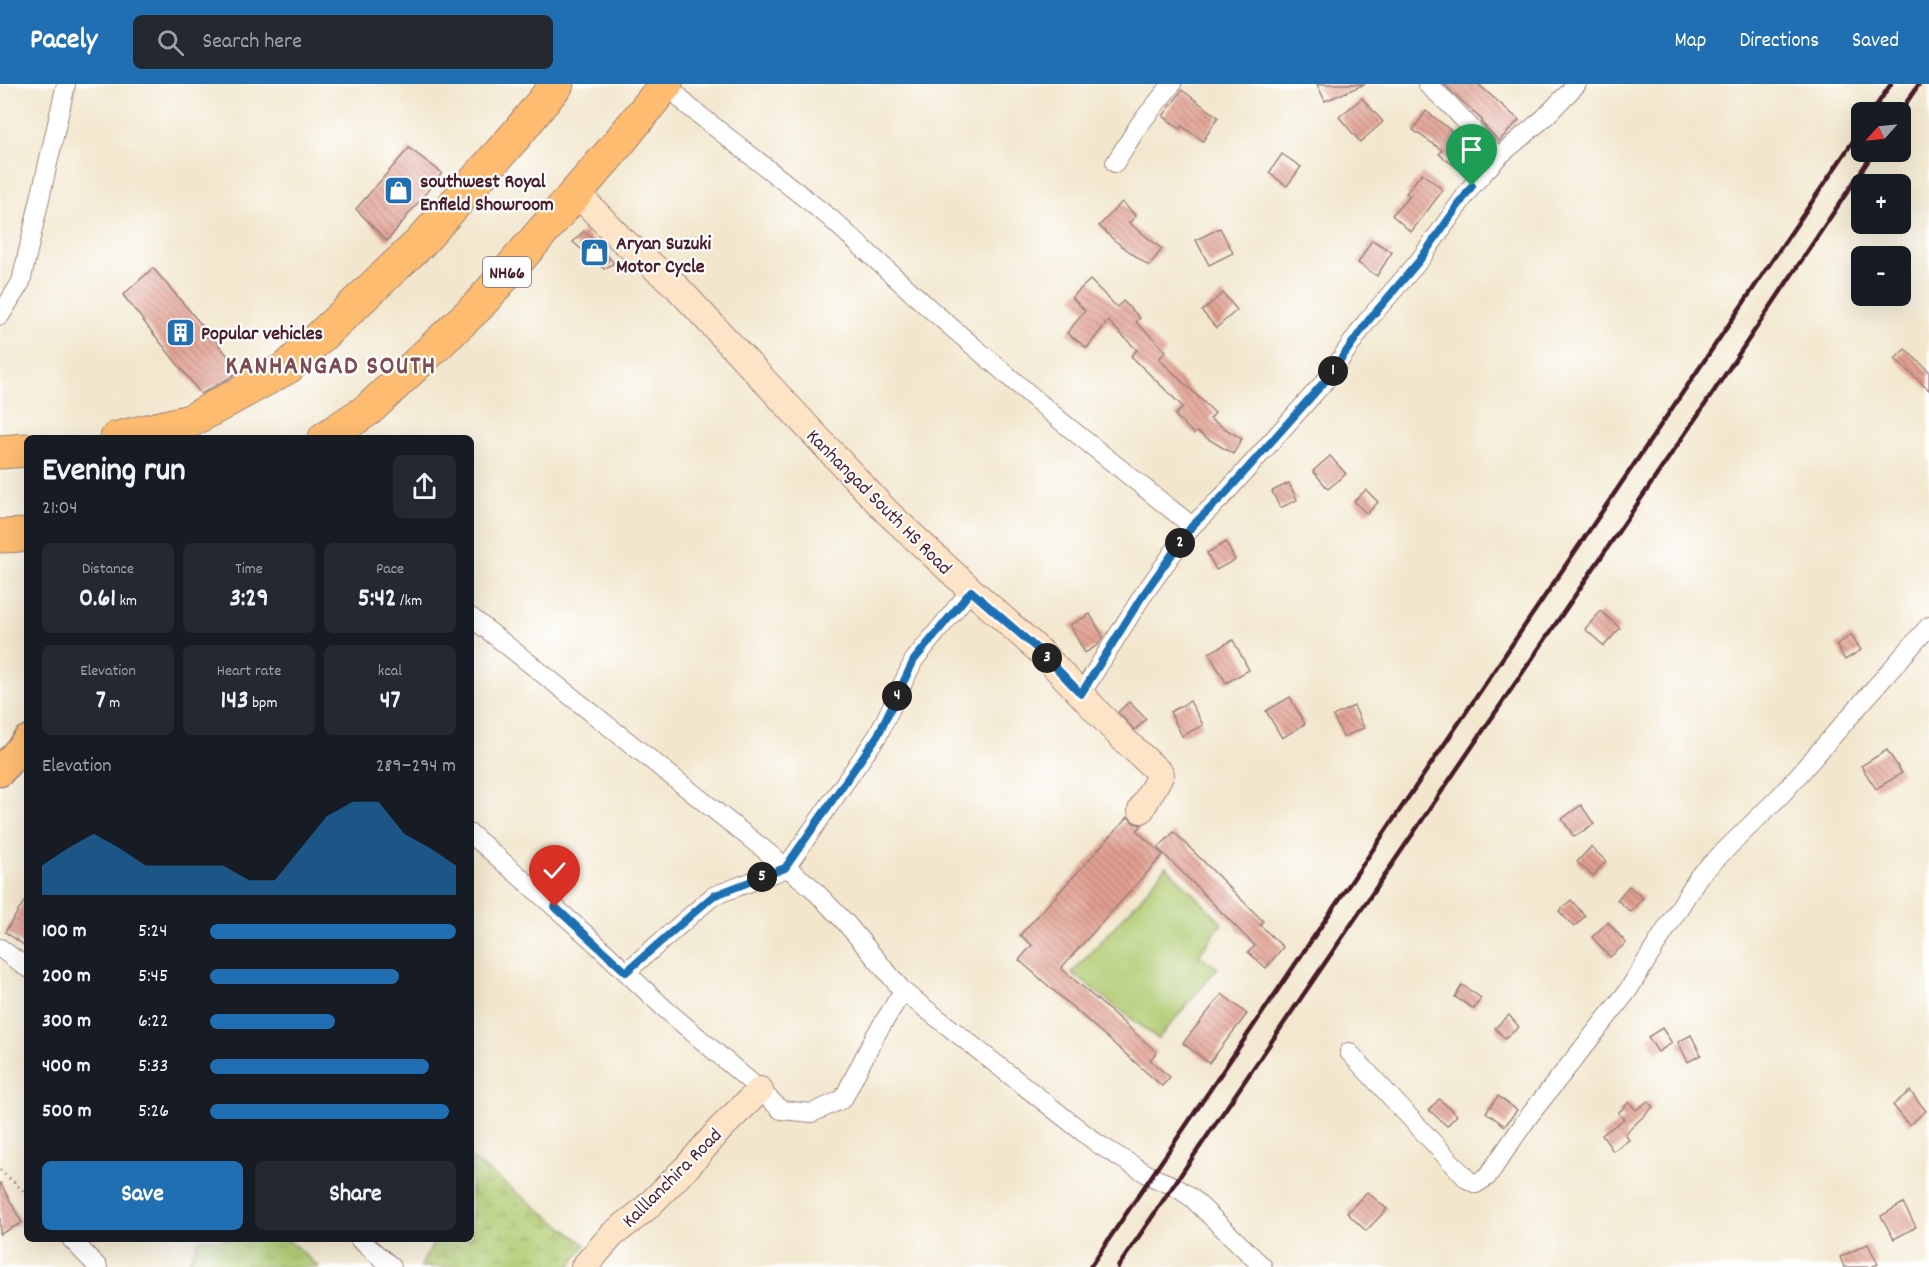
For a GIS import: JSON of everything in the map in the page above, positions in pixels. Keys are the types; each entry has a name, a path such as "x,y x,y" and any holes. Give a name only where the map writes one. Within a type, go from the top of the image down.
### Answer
{"highway":[{"path":"142,435 192,429 288,367 420,243 516,135 557,84"},
{"name":"NH66","path":"330,435 369,409 479,305 667,84"},
{"path":"0,452 24,450"},
{"path":"0,536 24,535"}],"main road":[{"path":"0,772 24,744"}],"street":[{"path":"0,316 21,282 66,84"},
{"path":"667,84 688,106 830,218 930,309 1062,422 1192,526"},
{"path":"1115,163 1139,125 1172,84"},
{"path":"1427,84 1498,157"},
{"path":"1081,694 1141,598 1192,526 1223,496 1326,380 1368,321 1419,261 1472,186 1498,157 1544,118 1577,84"},
{"name":"Kanhangad South HS Road","path":"576,192 620,237 675,285 887,512 971,591 1043,654 1122,738 1161,774 1141,810"},
{"path":"626,972 713,896 785,868 878,735 914,660 971,591"},
{"path":"474,619 810,886 845,922 903,991 1098,1144 1192,1198 1263,1267"},
{"path":"1349,1052 1467,1179 1476,1184 1487,1177 1528,1116 1627,992 1699,876 1782,794 1929,626"},
{"path":"474,837 781,1110 812,1113 843,1099 874,1035 903,991"},
{"path":"0,948 24,966"},
{"name":"Kalllanchira Road","path":"584,1267 612,1235 644,1210 760,1090"},
{"path":"74,1242 98,1267"},
{"path":"363,1242 392,1267"}],"path":[{"path":"0,1170 24,1191"}],"green space":[{"path":"1166,866 1222,923 1199,955 1218,968 1158,1039 1072,973 1140,899"},
{"path":"474,1160 586,1245 569,1267 420,1267 434,1242 474,1242"},
{"path":"198,1242 290,1242 319,1267 187,1267"}],"building":[{"path":"1317,84 1365,84 1325,101"},
{"path":"1444,84 1478,84 1519,120 1499,141 1481,122 1482,120"},
{"path":"1182,90 1218,117 1203,141 1182,126 1180,129 1163,116"},
{"path":"1362,98 1383,122 1360,142 1339,117"},
{"path":"1426,111 1472,147 1456,167 1439,154 1442,150 1413,130"},
{"name":"southwest Royal Enfield Showroom","path":"409,148 442,173 387,241 356,209"},
{"path":"1282,154 1301,167 1287,186 1269,173"},
{"path":"1422,173 1443,190 1411,232 1392,215 1410,196 1406,193"},
{"path":"1122,202 1136,216 1129,223 1162,249 1149,266 1099,226"},
{"path":"1220,228 1233,253 1209,265 1196,240"},
{"name":"Aryan Suzuki Motor Cycle","path":"584,231 614,263 604,269 573,242"},
{"path":"1372,240 1392,252 1377,276 1358,263"},
{"name":"Popular vehicles","path":"153,268 240,370 201,394 123,295"},
{"path":"1090,280 1117,307 1123,301 1140,318 1136,322 1166,351 1159,359 1215,413 1210,419 1242,439 1233,454 1197,432 1194,434 1175,415 1183,407 1131,356 1137,350 1108,321 1087,348 1067,333 1085,311 1072,297"},
{"path":"1223,293 1237,310 1216,328 1202,311"},
{"path":"1905,349 1929,371 1929,390 1895,359"},
{"path":"1330,456 1346,474 1328,489 1313,471"},
{"path":"1289,483 1297,500 1280,508 1272,491"},
{"path":"1366,490 1378,502 1367,514 1354,501"},
{"path":"1226,542 1235,560 1216,570 1207,553"},
{"path":"1601,611 1620,628 1604,646 1585,629"},
{"path":"1090,614 1103,637 1098,645 1085,653 1070,625"},
{"path":"1851,635 1861,650 1845,660 1836,645"},
{"path":"1233,640 1249,670 1226,683 1209,653"},
{"path":"1290,697 1305,724 1282,738 1266,711"},
{"path":"1190,701 1203,725 1182,736 1170,712"},
{"path":"1129,702 1146,719 1135,730 1118,712"},
{"path":"1354,706 1364,728 1343,737 1333,716"},
{"path":"1887,750 1902,773 1876,789 1861,766"},
{"path":"1581,805 1594,824 1574,837 1562,819"},
{"path":"1128,817 1134,823 1142,825 1137,831 1163,855 1061,968 1157,1052 1150,1060 1170,1077 1162,1086 1019,960 1032,945 1020,935"},
{"path":"1174,832 1263,921 1260,925 1283,947 1266,968 1248,952 1255,946 1158,848"},
{"path":"1591,847 1606,861 1593,876 1577,862"},
{"path":"1629,886 1643,898 1631,912 1617,900"},
{"path":"1571,900 1585,916 1574,927 1559,911"},
{"path":"24,902 24,945 5,932"},
{"path":"1608,922 1626,943 1610,957 1592,937"},
{"path":"1462,985 1481,998 1474,1009 1455,997"},
{"path":"1222,994 1247,1014 1209,1063 1183,1043"},
{"path":"1509,1015 1519,1027 1505,1039 1495,1028"},
{"path":"1662,1028 1672,1043 1658,1052 1648,1037"},
{"path":"1691,1035 1701,1055 1688,1062 1678,1042"},
{"path":"1910,1091 1926,1111 1909,1125 1893,1105"},
{"path":"1498,1096 1517,1110 1505,1126 1486,1112"},
{"path":"1439,1099 1457,1115 1447,1126 1429,1110"},
{"path":"1648,1101 1653,1107 1625,1134 1629,1140 1613,1151 1602,1135 1624,1119 1618,1113 1629,1102 1636,1110"},
{"path":"0,1182 22,1223 0,1234"},
{"path":"1367,1192 1387,1209 1366,1231 1347,1213"},
{"path":"1903,1203 1916,1227 1894,1239 1881,1216"},
{"path":"1868,1244 1878,1264 1871,1267 1844,1267 1840,1257"}],"railway":[{"path":"1879,102 1891,84"},
{"path":"1907,102 1919,84"},
{"path":"1090,1267 1851,144"},
{"path":"1118,1267 1867,162"}],"place":[{"name":"southwest Royal Enfield Showroom","path":"399,191"},
{"name":"Aryan Suzuki Motor Cycle","path":"595,253"},
{"name":"Popular vehicles","path":"180,332"}],"district":[{"name":"KANHANGAD SOUTH","path":"331,364"}],"route":[{"path":"555,907 626,972 713,896 785,868 878,735 914,660 971,591 1043,654 1081,694 1141,598 1192,526 1223,496 1326,380 1368,321 1419,261 1472,186"}]}
